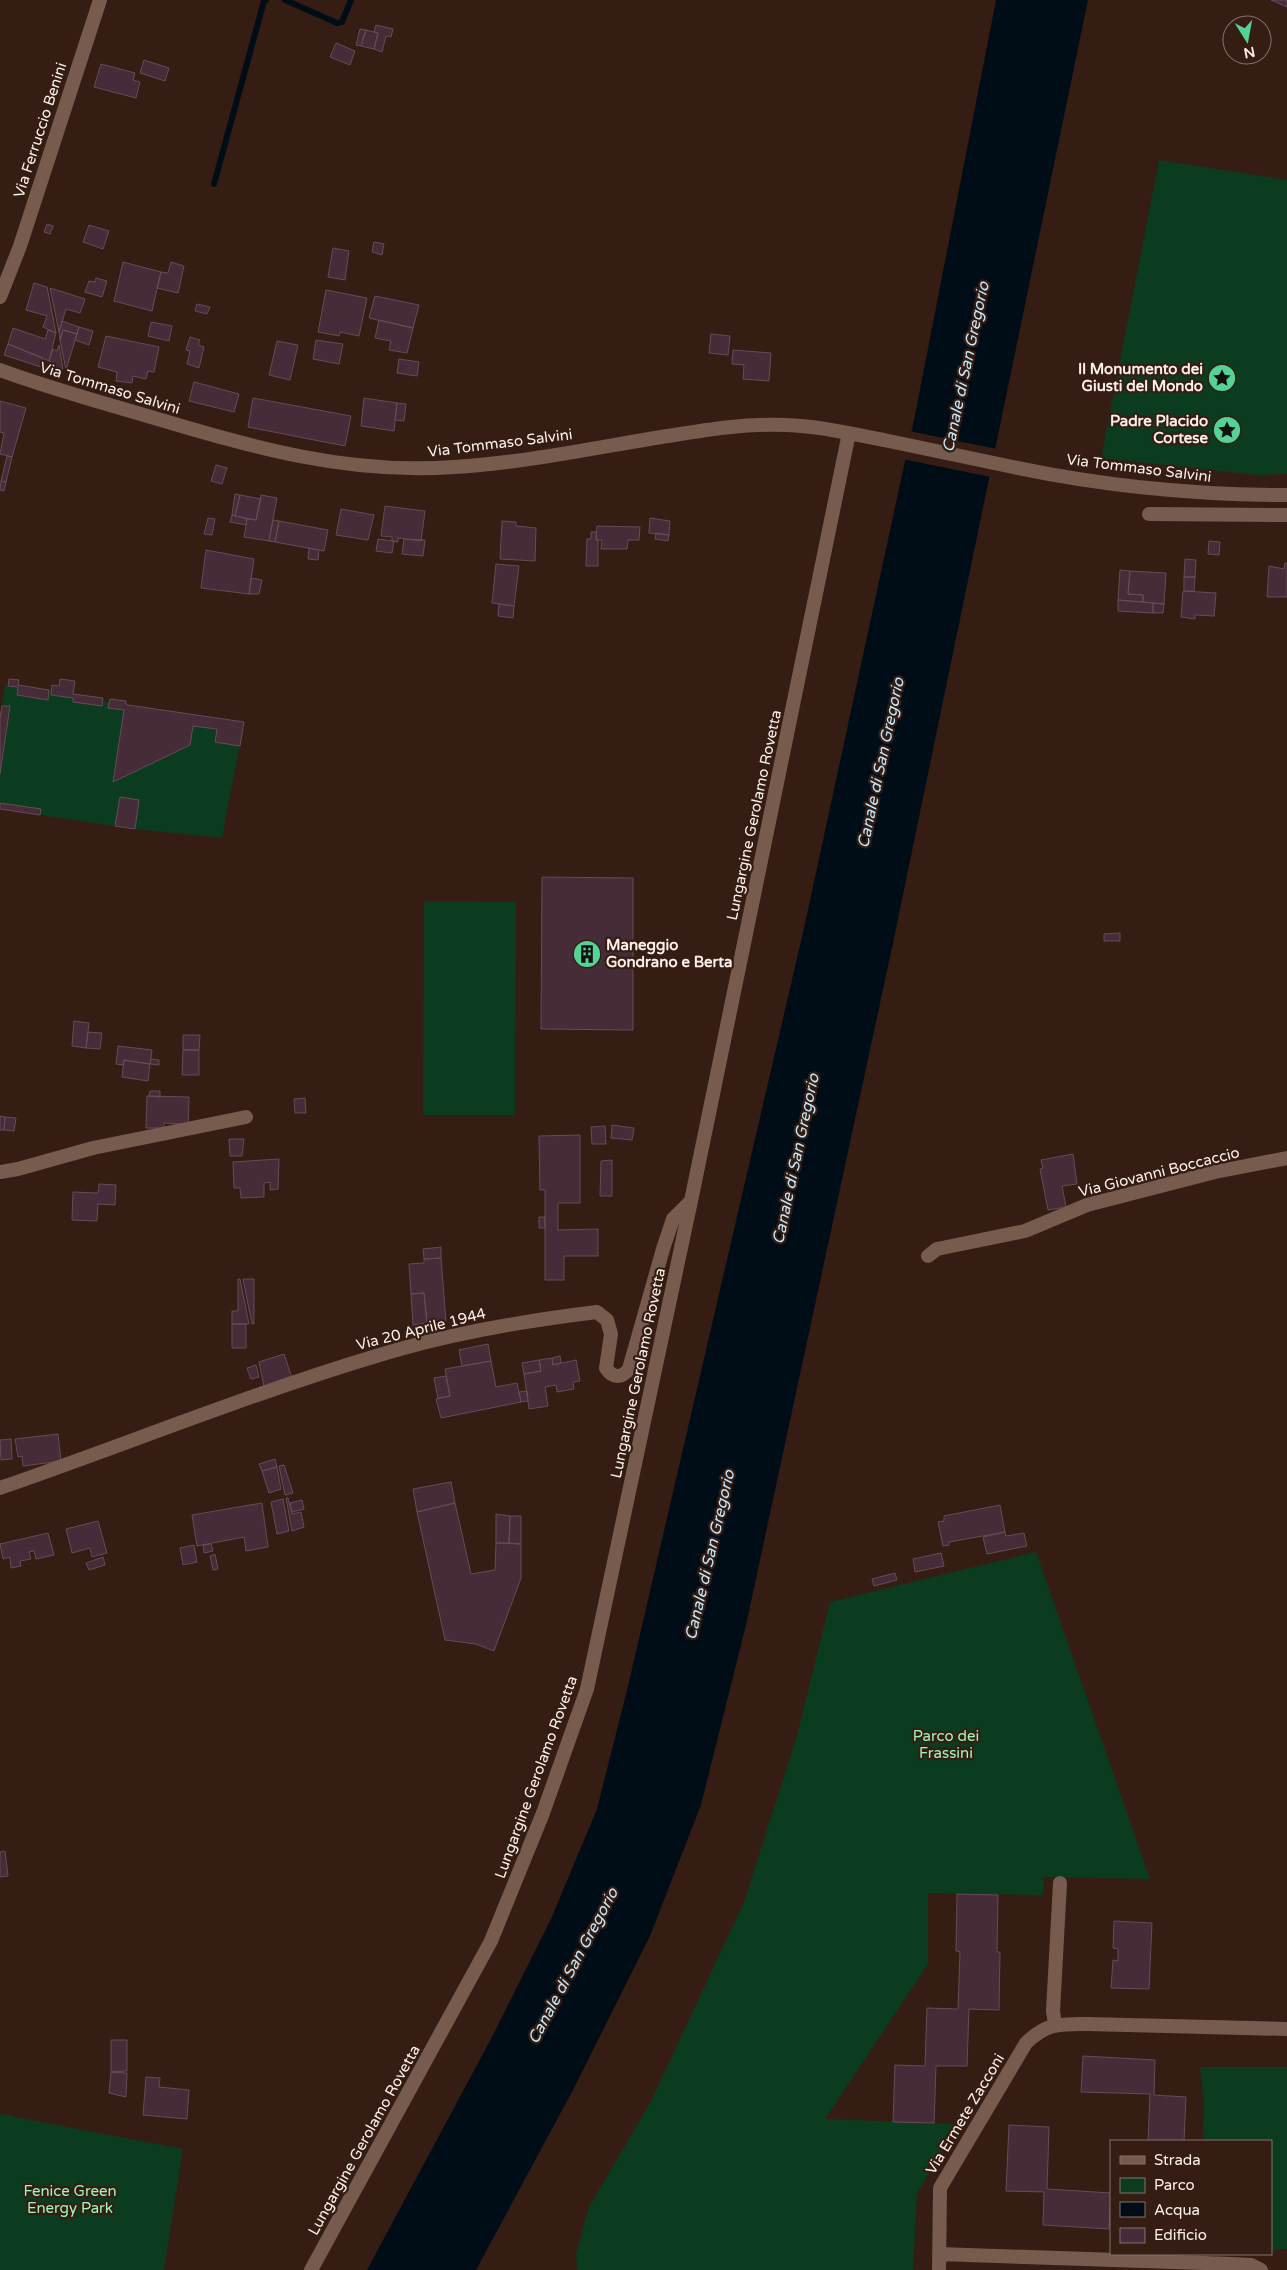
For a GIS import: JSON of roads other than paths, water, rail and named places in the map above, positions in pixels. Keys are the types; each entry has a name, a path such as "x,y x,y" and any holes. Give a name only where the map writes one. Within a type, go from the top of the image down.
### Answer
{"street":[{"name":"Via Ferruccio Benini","path":"0,297 20,246 100,0"},
{"name":"Via Tommaso Salvini","path":"0,370 204,433 292,456 339,464 391,469 494,464 738,426 787,425 849,432 1018,468 1102,483 1177,492 1287,495"},
{"name":"Lungargine Gerolamo Rovetta","path":"311,2270 491,1941 543,1813 584,1698 691,1201 849,432"},
{"path":"1149,514 1287,515"},
{"path":"0,1172 18,1169 94,1148 246,1117"},
{"name":"Via Giovanni Boccaccio","path":"928,1256 937,1249 1025,1231 1087,1205 1215,1172 1287,1158"},
{"name":"Via 20 Aprile 1944","path":"0,1488 314,1375 402,1349 490,1328 597,1312 607,1320 611,1334 606,1368 610,1374 617,1377 624,1375 629,1369 673,1219 691,1201"},
{"path":"1055,2024 1053,2011 1060,1883"},
{"name":"Via Ermete Zacconi","path":"939,2270 940,2188 1026,2042 1039,2031 1055,2024 1287,2029"},
{"path":"939,2254 1225,2263 1251,2265 1261,2270"}],"water":[{"name":"Canale di San Gregorio","path":"996,0 1088,0 893,943 746,1625 701,1805 650,1936 573,2090 476,2270 367,2270 492,2037 551,1919 597,1809 628,1686 804,928 915,415"}],"waterway":[{"path":"214,184 264,1 266,0"},
{"path":"285,0 337,23 342,22 351,0"}],"place":[{"name":"Il Monumento dei Giusti del Mondo","path":"1222,378"},
{"name":"Padre Placido Cortese","path":"1227,430"},
{"name":"Maneggio Gondrano e Berta","path":"587,954"}],"park label":[{"name":"Parco dei Frassini","path":"946,1744"},
{"name":"Fenice Green Energy Park","path":"70,2200"}]}
